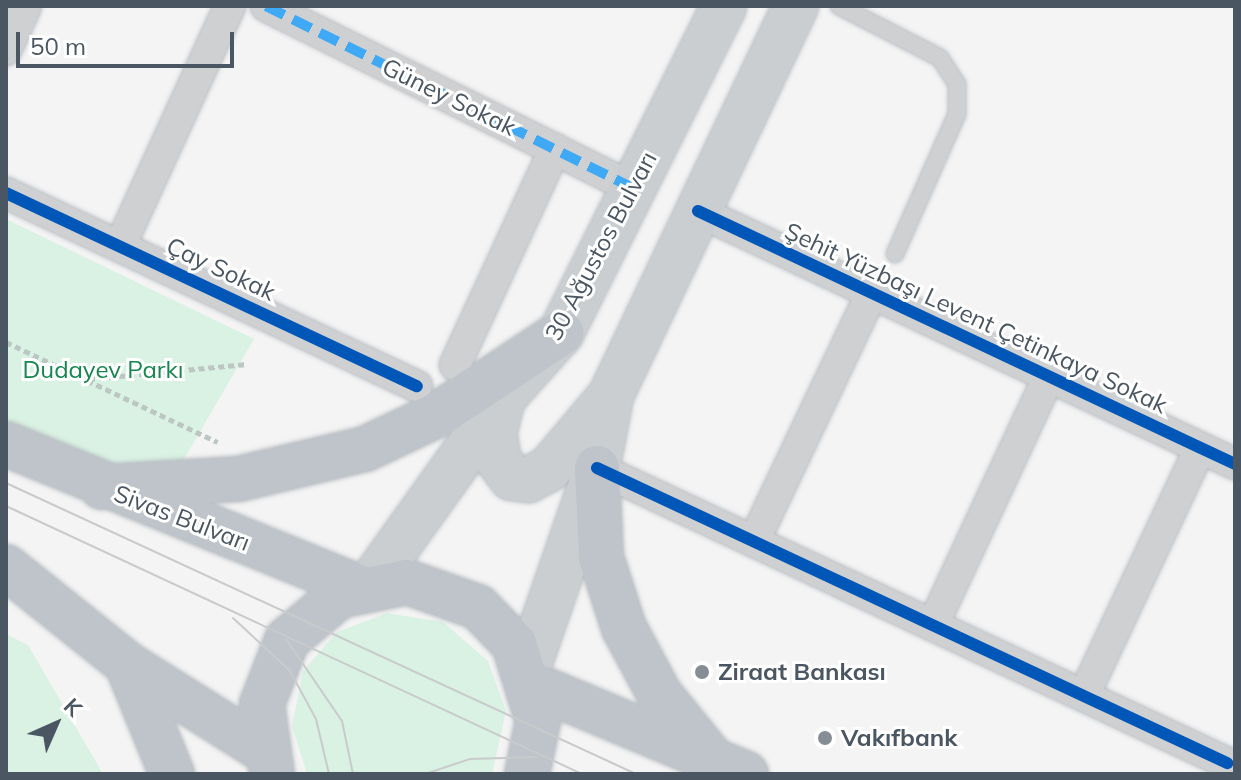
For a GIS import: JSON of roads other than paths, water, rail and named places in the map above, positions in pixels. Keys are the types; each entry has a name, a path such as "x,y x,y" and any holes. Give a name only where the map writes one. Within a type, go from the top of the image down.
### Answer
{"highway":[{"path":"102,487 238,479 365,449 437,415 561,333"},
{"name":"Sivas Bulvarı","path":"6,444 102,487 365,587"},
{"path":"597,468 601,557 624,628 660,695 727,764"},
{"path":"6,567 127,664 269,763"},
{"path":"269,763 262,704 278,654 319,608 365,587 407,582 456,595 498,624 529,677 537,748 527,774"},
{"path":"127,664 172,774"},
{"path":"529,677 727,764"}],"main road":[{"name":"30 Ağustos Bulvarı","path":"365,587 508,392 561,333 724,6"},
{"path":"529,677 597,468 611,395 796,6"},
{"path":"508,392 496,419 495,448 505,472 520,480 549,469 611,395"}],"street":[{"path":"6,50 26,6"},
{"path":"120,246 230,6"},
{"name":"Güney Sokak","path":"266,6 633,188"},
{"path":"455,365 555,149"},
{"name":"Çay Sokak","path":"6,193 417,386"},
{"name":"Şehit Yüzbaşı Levent Çetinkaya Sokak","path":"698,211 1235,464"},
{"path":"754,541 872,293"},
{"path":"933,625 1049,376"},
{"path":"1084,695 1200,448"},
{"path":"597,468 1228,762"}],"lane":[{"path":"839,6 940,58 957,84 957,114 895,254"}],"tram line":[{"path":"6,483 636,774"},
{"path":"6,506 582,774"},
{"path":"233,618 290,671 316,719 329,774"},
{"path":"286,639 342,721 353,774"},
{"path":"425,774 470,759 537,757"},
{"path":"496,774 508,774"}],"place":[{"name":"Ziraat Bankası","path":"702,672"},
{"name":"Vakıfbank","path":"825,738"}],"park label":[{"name":"Dudayev Parkı","path":"103,370"}]}
